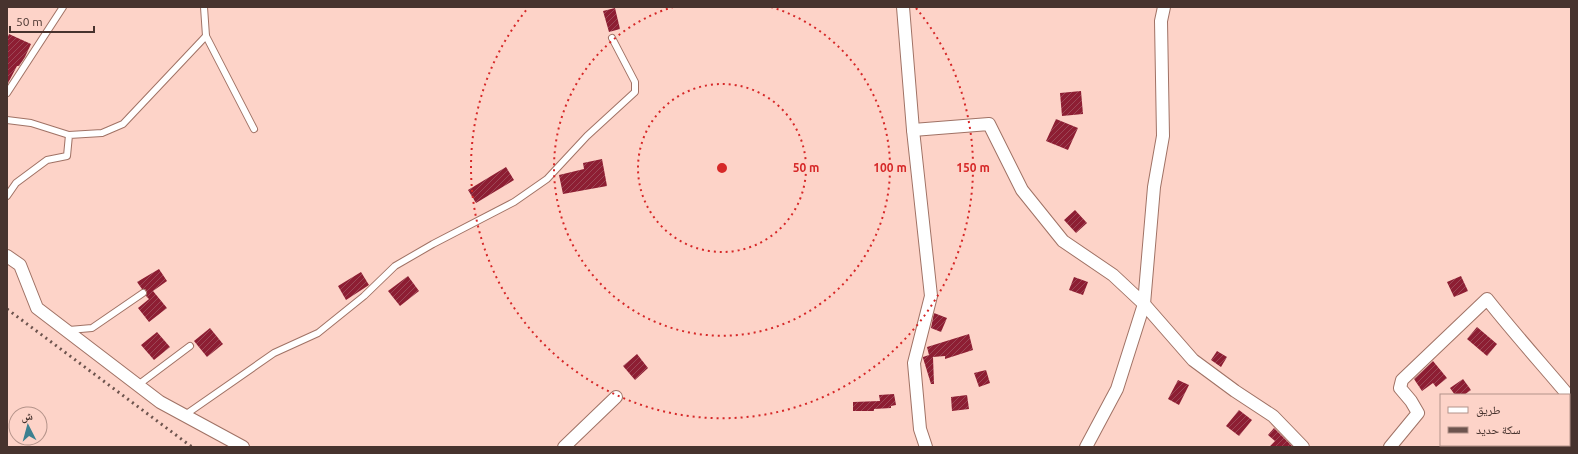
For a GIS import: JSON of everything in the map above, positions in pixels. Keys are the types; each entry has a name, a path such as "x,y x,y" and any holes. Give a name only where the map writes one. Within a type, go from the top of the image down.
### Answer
{"street":[{"path":"903,7 913,130 932,296 914,363 920,429 920,447"},
{"path":"1086,447 1117,389 1144,304 1154,187 1163,136 1161,21 1164,7"},
{"path":"913,130 989,124 1022,190 1063,241 1113,275 1144,304 1193,360 1235,391 1273,416 1303,447"},
{"path":"7,256 20,265 37,308 160,402 243,447"},
{"path":"1390,447 1418,413 1411,401 1400,388 1402,380 1487,299 1510,329 1566,394"},
{"path":"564,447 616,397"},
{"path":"920,429 926,447"}],"lane":[{"path":"7,93 63,7"},
{"path":"204,7 206,36 254,129"},
{"path":"7,120 31,123 70,135 102,133 124,124 206,36"},
{"path":"185,415 274,353 318,333 364,296 395,266 433,244 514,202 547,179 587,136 635,92 635,82 612,38"},
{"path":"7,196 16,183 47,160 67,156 70,135"},
{"path":"67,331 92,328 143,293"},
{"path":"138,385 190,346"}],"building":[{"path":"615,8 620,29 609,32 603,11"},
{"path":"9,34 31,44 25,57 19,66 17,66 7,85 7,39"},
{"path":"1081,91 1083,114 1062,116 1060,93"},
{"path":"1056,119 1078,128 1068,150 1046,141"},
{"path":"602,159 607,186 563,194 559,175 584,169 583,163"},
{"path":"506,167 514,180 476,203 468,190"},
{"path":"1075,210 1087,223 1076,233 1064,220"},
{"path":"159,269 167,281 153,291 167,308 149,322 138,308 149,299 146,296 147,292 145,289 142,289 137,282"},
{"path":"361,272 369,285 346,300 338,286"},
{"path":"408,276 419,291 400,306 388,291"},
{"path":"1461,276 1468,291 1454,297 1447,282"},
{"path":"1074,277 1088,282 1083,295 1069,290"},
{"path":"934,313 947,318 941,332 931,328"},
{"path":"1477,327 1497,344 1487,356 1467,339"},
{"path":"210,328 223,344 207,357 194,341"},
{"path":"157,332 170,347 154,360 141,345"},
{"path":"969,334 973,350 945,359 945,356 933,357 934,384 931,384 923,358 929,355 927,347"},
{"path":"1217,351 1227,357 1221,367 1211,360"},
{"path":"637,354 648,368 635,380 623,366"},
{"path":"1433,361 1447,378 1436,387 1433,383 1422,391 1414,379"},
{"path":"986,370 990,383 979,387 974,373"},
{"path":"1463,379 1471,390 1465,394 1454,394 1450,388"},
{"path":"1178,380 1189,385 1179,405 1168,399"},
{"path":"894,394 896,405 891,406 891,408 874,409 874,411 853,411 853,402 880,401 879,395"},
{"path":"967,395 969,409 952,411 951,397"},
{"path":"1239,410 1252,420 1239,436 1226,426"},
{"path":"1274,428 1293,447 1269,447 1275,441 1268,435"}],"railway":[{"path":"7,309 192,447"}]}
